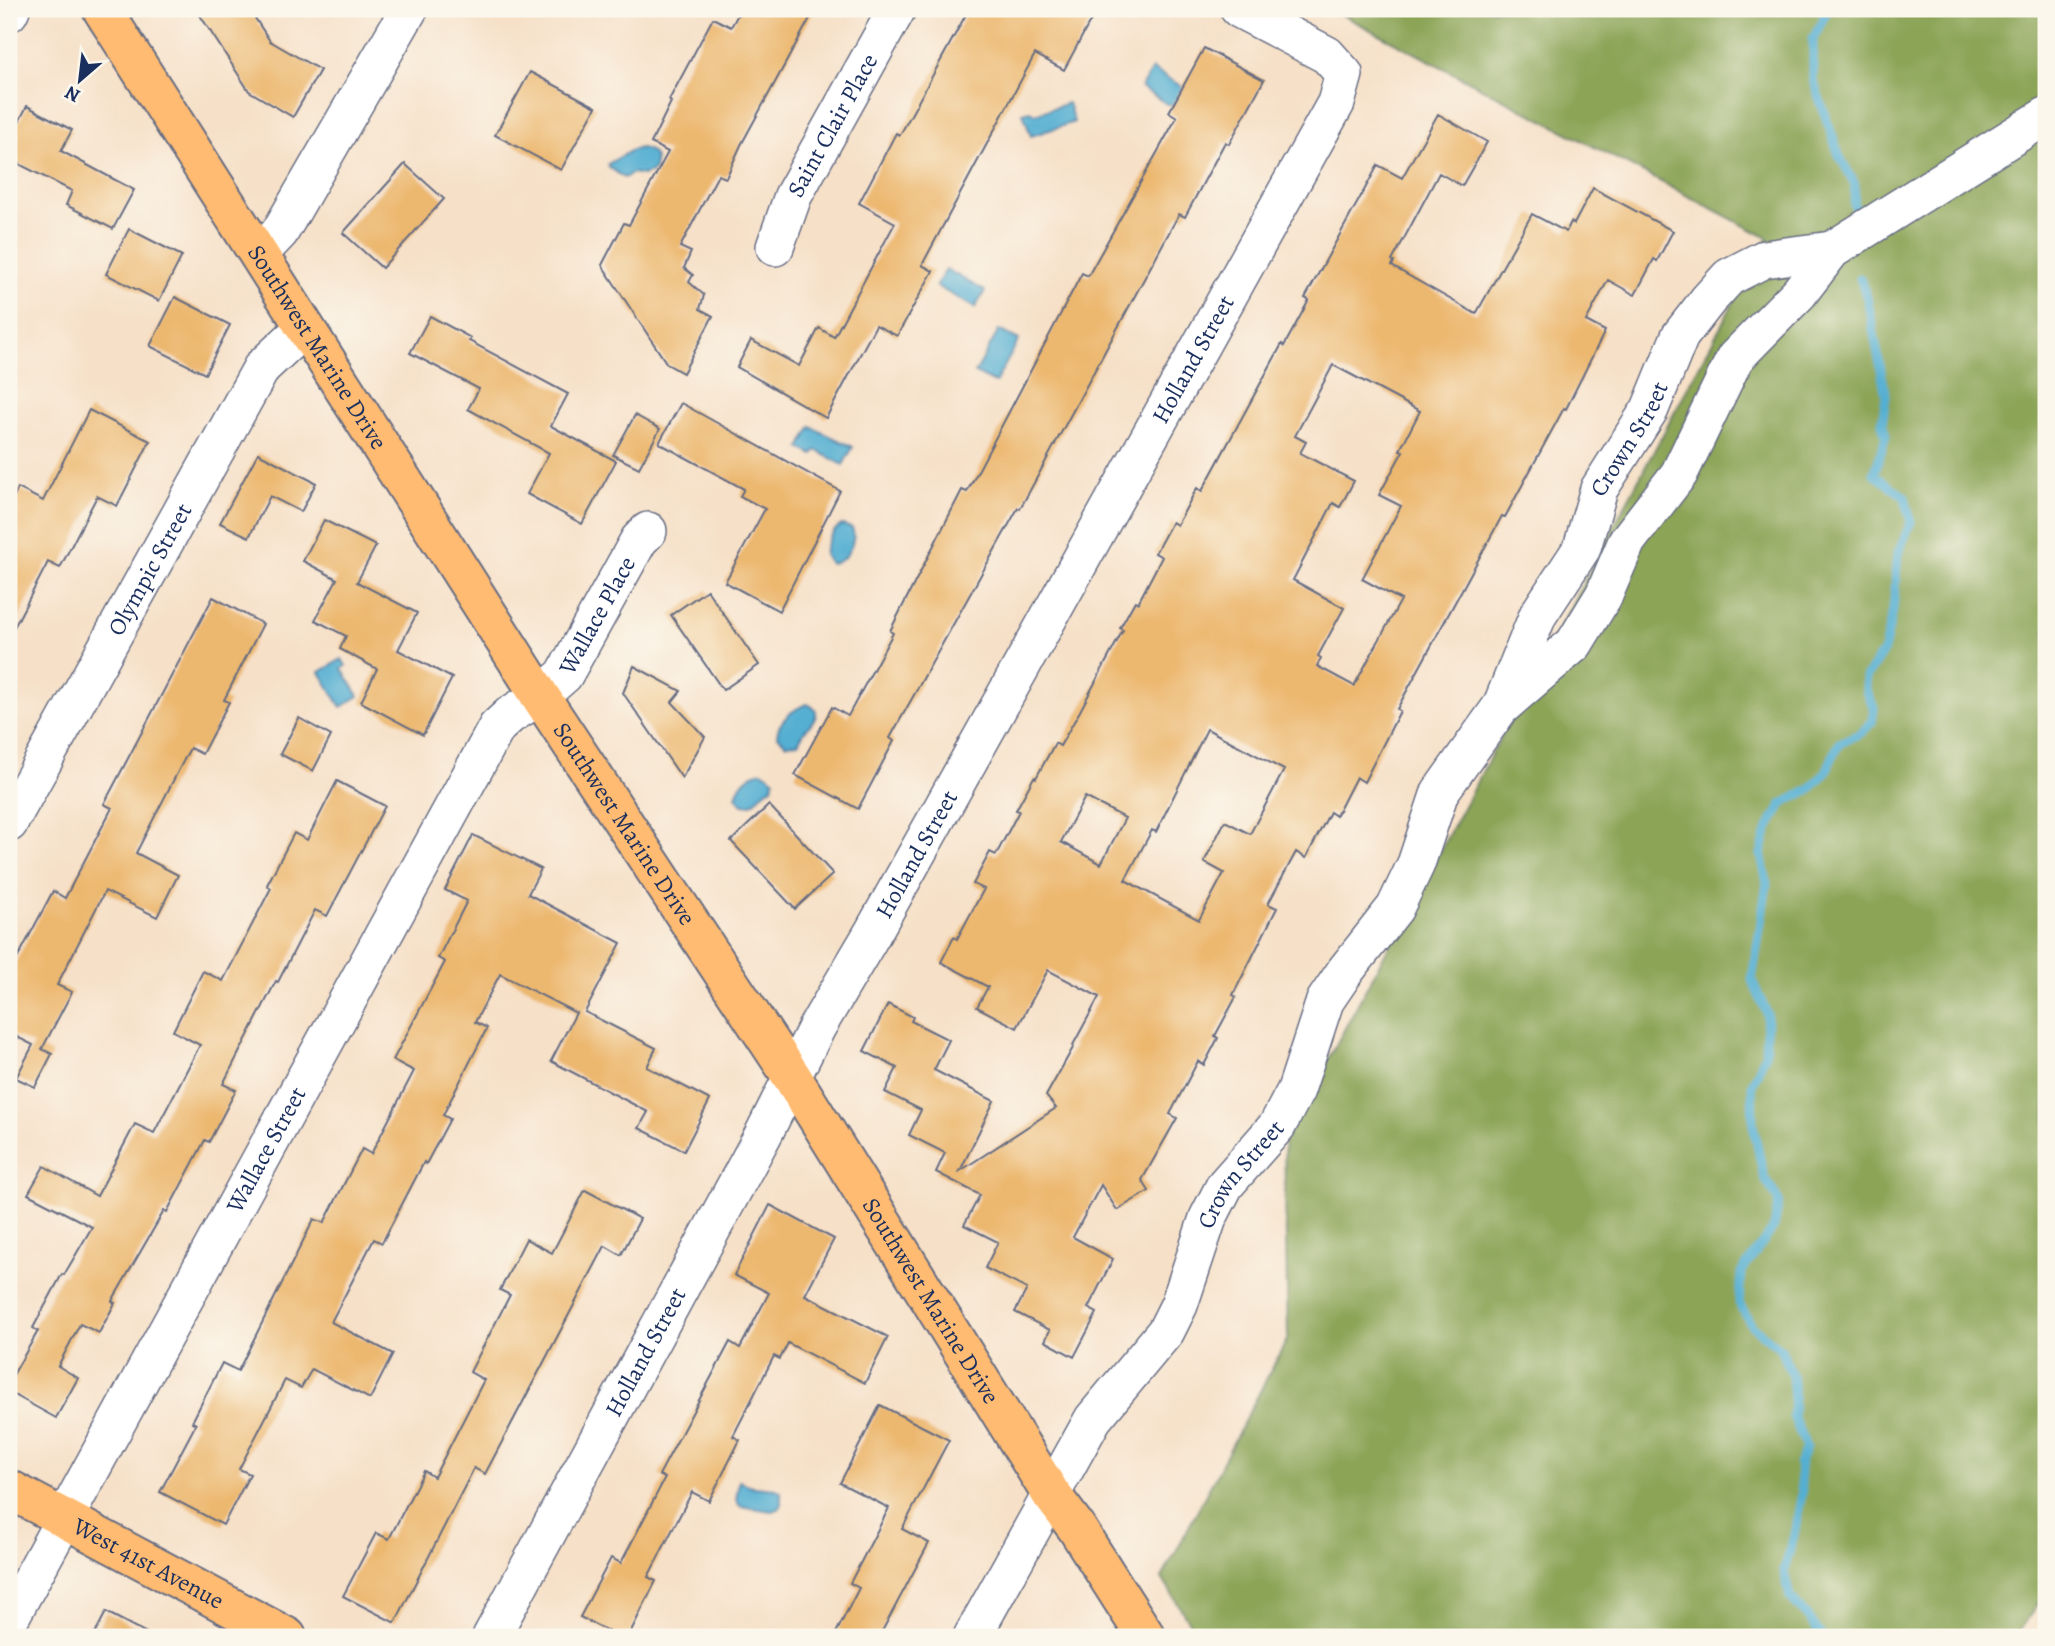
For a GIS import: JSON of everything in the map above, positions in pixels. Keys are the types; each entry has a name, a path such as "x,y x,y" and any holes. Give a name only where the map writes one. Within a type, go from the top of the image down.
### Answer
{"main road":[{"name":"Southwest Marine Drive","path":"103,9 540,696 792,1077 1051,1494 1076,1527 1146,1637"},
{"name":"West 41st Avenue","path":"9,1489 286,1637"}],"street":[{"path":"259,254 280,232 409,9"},
{"name":"Saint Clair Place","path":"775,247 793,196 897,9"},
{"name":"Holland Street","path":"491,1637 763,1135 817,1027 872,934 1336,103 1344,74 1327,55 1239,9"},
{"name":"Crown Street","path":"1500,708 1574,644 1604,594 1627,541 1679,474 1735,358 1799,293 1832,250 2046,117"},
{"name":"Crown Street","path":"972,1637 1093,1419 1166,1331 1179,1306 1208,1217 1225,1185 1277,1126 1296,1090 1325,1001 1395,908 1416,864 1440,792 1500,708 1538,615 1582,548 1599,489 1650,409 1680,336 1729,277 1764,259 1832,250"},
{"name":"Olympic Street","path":"9,823 262,367 305,327"},
{"name":"Wallace Place","path":"540,696 564,675 639,540 648,531"},
{"name":"Wallace Street","path":"9,1620 497,727 510,715 540,696"}],"green space":[{"path":"1331,9 2046,9 2046,1592 2015,1637 1198,1637 1162,1578 1288,1338 1284,1142 1768,238"}],"water":[{"path":"1152,69 1181,86 1184,91 1176,105 1167,104 1141,87"},
{"path":"1068,103 1074,122 1031,136 1023,113 1030,111 1035,114"},
{"path":"641,148 654,156 652,172 643,175 632,173 624,178 609,167 608,164 632,150"},
{"path":"946,269 985,291 975,308 936,286"},
{"path":"999,330 1019,340 995,383 975,373"},
{"path":"811,427 853,447 843,465 816,450 813,455 800,448"},
{"path":"842,525 852,528 852,545 841,560 830,563 824,555 826,546 832,534"},
{"path":"342,659 346,666 342,669 359,696 341,707 320,672"},
{"path":"807,704 815,709 815,717 798,743 786,744 777,735 780,725 792,712"},
{"path":"762,771 774,779 772,787 755,802 741,803 736,796 740,787 749,777"},
{"path":"739,1481 781,1492 778,1509 772,1511 740,1506 736,1500"}],"building":[{"path":"196,9 249,9 270,41 320,70 293,117 249,91"},
{"path":"741,9 815,9 741,145 726,178 718,175 680,247 691,252 684,268 693,275 689,282 704,295 700,309 713,316 683,373 667,364 602,265 624,223 629,225 668,152 651,143 671,102 669,100 713,18 731,27"},
{"path":"969,9 1075,9 1092,18 1064,70 1035,54 922,265 933,271 897,336 876,325 826,418 737,367 751,340 799,366 819,328 834,337 895,223 859,203 896,133 900,135"},
{"path":"1204,48 1264,80 1229,144 1225,142 1185,217 1179,214 1020,509 1018,508 890,738 894,741 858,809 795,775 832,707 848,716 893,633 890,631 962,490 967,492 1082,273 1088,276 1177,117 1169,112"},
{"path":"530,72 596,107 561,170 495,135"},
{"path":"27,106 72,130 61,151 134,190 113,229 66,205 72,191 9,159 9,141"},
{"path":"1438,114 1487,142 1462,186 1439,173 1392,261 1392,266 1476,314 1532,214 1566,232 1571,222 1574,224 1593,188 1673,231 1635,295 1608,280 1586,321 1605,331 1566,409 1564,408 1505,517 1502,516 1397,709 1400,711 1364,782 1356,777 1336,816 1330,812 1306,858 1296,852 1268,904 1277,908 1233,995 1236,997 1215,1036 1218,1038 1204,1065 1198,1061 1170,1114 1177,1118 1142,1180 1149,1191 1117,1210 1101,1185 1073,1237 1113,1259 1088,1308 1097,1313 1074,1357 1045,1341 1050,1330 1015,1312 1027,1289 985,1268 998,1242 964,1225 980,1195 936,1172 945,1153 909,1135 921,1110 885,1092 897,1068 864,1051 888,1004 913,1017 911,1021 949,1040 934,1070 994,1101 960,1171 1056,1108 1046,1096 1099,997 1048,970 1017,1028 977,1007 988,987 941,962 954,937 957,939 984,889 973,884 990,852 996,855 1034,777 1036,778 1055,743 1060,746 1080,711 1123,630 1120,628 1135,601 1138,603 1162,557 1155,553 1172,522 1177,525 1197,488 1202,491 1309,300 1305,298 1378,165 1402,178","holes":["1333,365 1420,411 1400,450 1403,451 1379,495 1401,506 1362,579 1401,600 1354,686 1317,666 1321,658 1318,656 1344,608 1293,580 1333,503 1340,507 1354,481 1300,453 1306,442 1295,436","1207,729 1284,770 1250,834 1225,821 1204,862 1224,873 1199,920 1125,880 1152,830 1156,832","1085,797 1125,818 1101,864 1061,842"]},
{"path":"405,164 444,199 382,268 343,233"},
{"path":"129,229 182,256 159,301 106,274"},
{"path":"175,297 230,325 205,374 150,346"},
{"path":"430,316 471,338 469,341 568,394 551,426 616,461 582,524 527,494 549,453 468,409 479,389 410,353"},
{"path":"681,403 840,491 779,611 725,582 765,509 740,496 744,489 659,443"},
{"path":"89,410 150,441 117,506 97,496 60,568 48,562 9,637 9,507 18,488 43,501"},
{"path":"635,415 660,429 639,468 613,455"},
{"path":"258,453 316,483 301,512 270,496 249,537 220,523"},
{"path":"324,520 376,546 357,582 417,613 398,650 452,678 423,735 361,702 377,669 340,649 346,636 315,620 337,579 303,561"},
{"path":"707,590 759,665 723,690 671,615"},
{"path":"213,597 263,624 224,700 229,702 202,754 190,748 136,853 178,875 157,917 105,891 57,985 72,992 42,1049 52,1054 35,1087 16,1078 33,1045 9,1033 9,960 15,963 53,891 65,898 112,808 104,804"},
{"path":"634,666 681,691 672,702 705,737 682,778 623,693"},
{"path":"299,718 331,736 313,771 280,754"},
{"path":"337,781 385,806 327,916 315,910 278,982 276,981 223,1084 236,1090 209,1142 205,1140 167,1212 164,1211 112,1301 115,1303 99,1333 80,1324 58,1366 78,1378 56,1418 9,1392 9,1382 38,1331 33,1328 62,1274 64,1275 92,1227 28,1194 44,1166 97,1196 135,1124 154,1133 200,1045 173,1031 203,971 223,981 271,888 267,885 294,833 307,840"},
{"path":"769,805 833,874 795,909 731,841"},
{"path":"473,835 541,869 528,894 621,943 585,1012 656,1048 647,1067 710,1100 684,1151 639,1128 648,1112 551,1061 576,1013 500,974 475,1022 487,1028 443,1115 450,1119 426,1164 424,1162 382,1243 374,1239 331,1322 393,1354 370,1399 312,1369 301,1388 285,1380 239,1469 250,1474 223,1525 160,1492 196,1424 192,1422 222,1363 238,1371 314,1219 324,1223 362,1149 371,1154 414,1071 393,1060 445,962 438,958 467,901 445,890"},
{"path":"585,1190 640,1219 621,1255 605,1246 485,1474 474,1468 395,1623 343,1596 376,1533 389,1539 424,1471 434,1477 484,1380 470,1372 510,1295 500,1290 526,1239 552,1253"},
{"path":"770,1205 834,1239 805,1295 888,1337 865,1383 788,1343 780,1359 774,1356 733,1436 740,1440 709,1501 692,1492 648,1577 656,1581 628,1637 619,1637 580,1617 611,1558 621,1563 665,1478 659,1475 730,1342 740,1348 769,1293 734,1275"},
{"path":"880,1405 949,1440 902,1529 929,1543 879,1637 834,1637 859,1588 850,1583 889,1508 840,1483"},
{"path":"106,1612 154,1637 93,1637"}],"waterway":[{"path":"1828,9 1813,39 1813,80 1839,155 1855,185 1854,205 1860,219"},
{"path":"1822,1637 1790,1597 1784,1571 1802,1493 1799,1465 1806,1447 1793,1416 1792,1375 1781,1349 1752,1326 1739,1303 1741,1273 1774,1227 1779,1201 1764,1177 1753,1125 1752,1085 1765,1055 1767,1014 1752,980 1767,883 1761,854 1767,831 1782,804 1810,789 1826,772 1839,743 1861,733 1872,722 1874,708 1866,691 1866,677 1884,650 1893,610 1898,553 1911,522 1905,497 1874,474 1886,436 1882,424 1886,396 1867,298 1860,278"}]}
